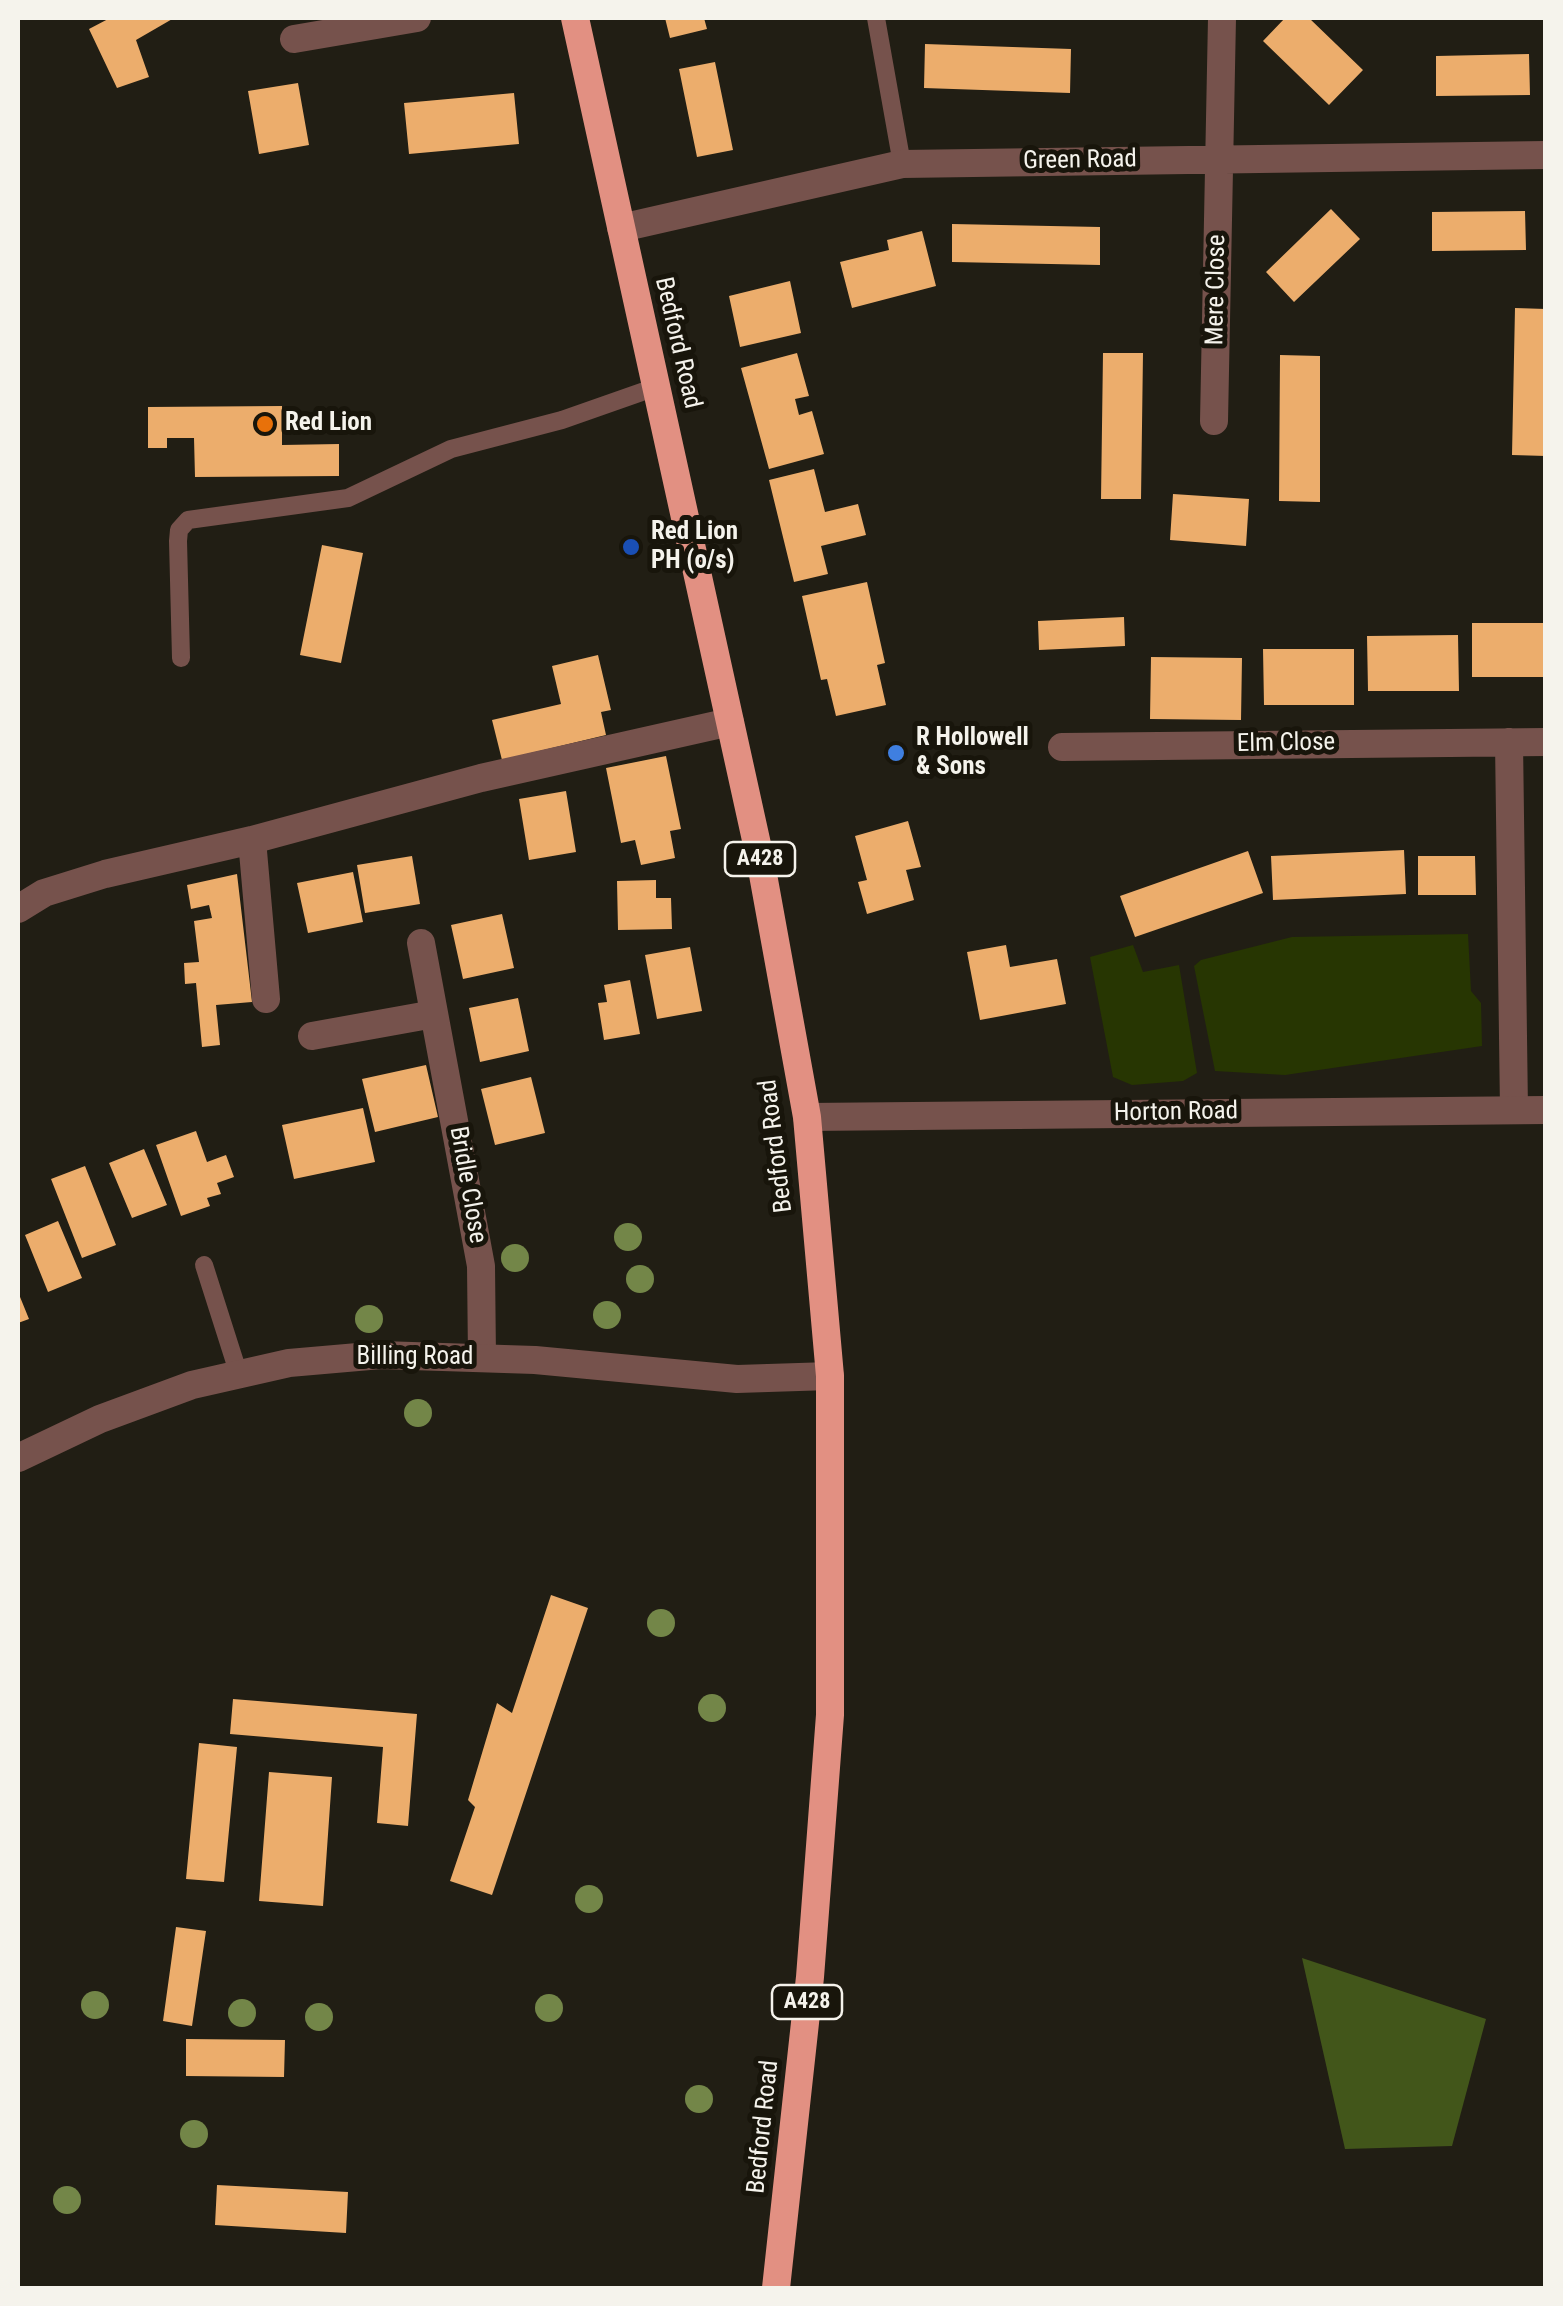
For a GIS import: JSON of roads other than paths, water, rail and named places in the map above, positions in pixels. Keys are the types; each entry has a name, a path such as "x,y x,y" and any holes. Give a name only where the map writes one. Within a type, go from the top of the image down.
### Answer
{"highway":[{"name":"Bedford Road","path":"575,18 760,858 806,1117 830,1376 830,1715 810,1976 776,2288"}],"street":[{"path":"294,39 417,18"},
{"name":"Mere Close","path":"1214,421 1222,18"},
{"name":"Green Road","path":"621,228 902,164 1546,155"},
{"path":"18,909 44,894 105,874 252,840 481,778 730,722"},
{"path":"1509,742 1514,1110"},
{"name":"Elm Close","path":"1062,747 1546,742"},
{"path":"252,840 266,999"},
{"name":"Bridle Close","path":"420,943 481,1266 482,1358"},
{"path":"312,1036 434,1014"},
{"name":"Horton Road","path":"806,1117 1546,1110"},
{"name":"Billing Road","path":"18,1458 100,1419 192,1385 289,1363 380,1355 482,1358 737,1379 830,1376"}],"lane":[{"path":"876,18 902,164"},
{"path":"181,658 178,541 179,530 188,520 348,498 451,449 562,420 656,386"},
{"path":"204,1266 239,1374"}],"place":[{"name":"Red Lion","path":"265,424"},
{"name":"Red Lion PH (o/s)","path":"631,547"},
{"name":"R Hollowell & Sons","path":"896,753"}]}
